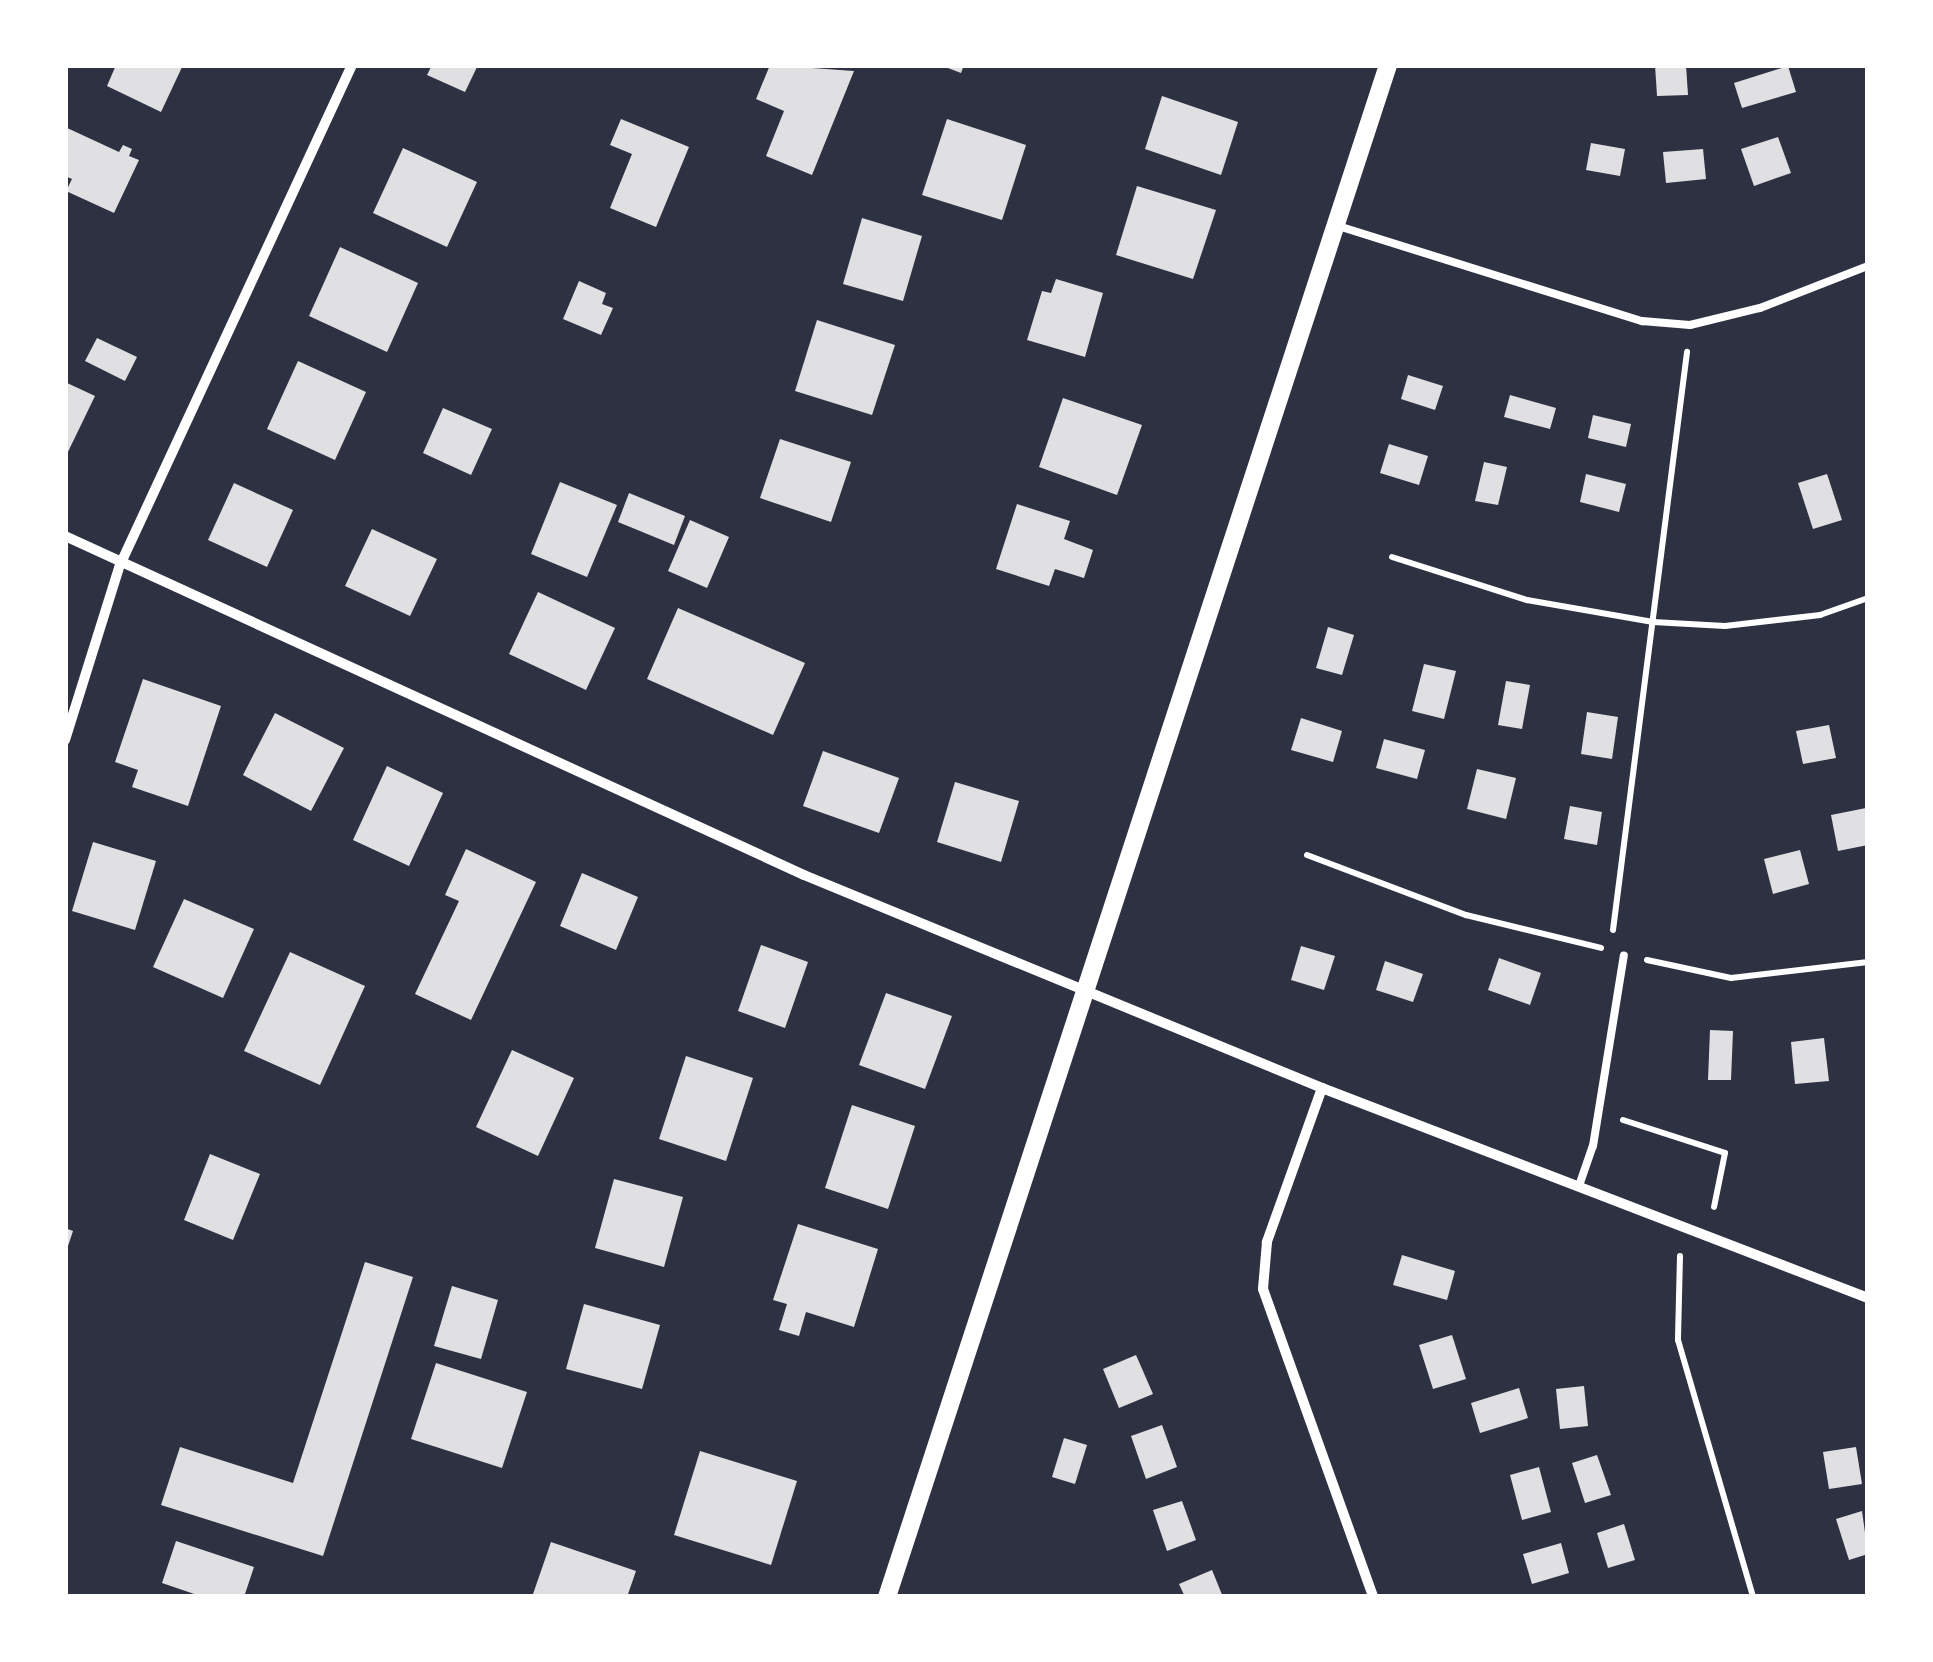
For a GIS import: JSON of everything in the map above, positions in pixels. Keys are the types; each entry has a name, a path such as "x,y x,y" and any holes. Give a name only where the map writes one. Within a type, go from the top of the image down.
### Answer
{"street":[{"path":"65,740 120,566 352,65"},
{"path":"887,1597 1388,65"},
{"path":"65,536 120,566 804,875 1085,987 1322,1088 1580,1184 1868,1298"},
{"path":"1322,1088 1266,1242 1263,1290 1374,1597"}],"lane":[{"path":"1335,225 1642,321 1690,325 1760,308 1868,266"},
{"path":"1580,1184 1598,1112 1624,955"}],"path":[{"path":"1307,855 1466,915 1610,951 1690,325"},
{"path":"1392,557 1527,600 1653,622 1725,626 1801,618 1868,598"},
{"path":"1624,955 1731,978 1868,962"},
{"path":"1598,1112 1725,1152 1704,1233"},
{"path":"1691,1227 1678,1274 1678,1340 1753,1597"}],"building":[{"path":"116,65 183,65 161,112 107,86"},
{"path":"432,65 478,65 465,92 427,75"},
{"path":"770,65 854,71 812,175 766,156 784,111 756,99"},
{"path":"940,65 964,65 961,73"},
{"path":"1655,65 1686,65 1688,95 1657,96"},
{"path":"1788,66 1796,92 1742,108 1734,83"},
{"path":"1162,96 1238,122 1221,175 1145,149"},
{"path":"621,119 689,147 656,227 610,208 632,154 610,145"},
{"path":"947,119 1026,145 1002,220 922,195"},
{"path":"65,127 119,152 123,145 132,149 129,156 139,160 114,213 66,191 72,179 65,176"},
{"path":"1778,137 1791,173 1754,186 1741,149"},
{"path":"1591,143 1625,149 1620,176 1586,170"},
{"path":"403,148 477,182 447,247 373,213"},
{"path":"1703,149 1706,179 1666,183 1663,152"},
{"path":"1137,186 1216,210 1193,279 1116,255"},
{"path":"862,218 922,236 903,301 843,284"},
{"path":"340,247 418,283 387,352 309,316"},
{"path":"1056,279 1103,293 1085,357 1027,340 1042,291 1051,293"},
{"path":"579,281 606,293 602,304 613,308 601,335 563,319"},
{"path":"817,320 895,345 872,415 795,391"},
{"path":"97,338 137,357 125,381 85,361"},
{"path":"298,361 366,392 335,460 267,429"},
{"path":"1408,375 1443,386 1435,410 1401,399"},
{"path":"65,382 95,396 65,458"},
{"path":"1510,395 1556,408 1550,429 1504,417"},
{"path":"1063,398 1142,425 1117,495 1039,467"},
{"path":"443,408 492,429 471,475 423,453"},
{"path":"1593,415 1631,424 1626,447 1588,438"},
{"path":"780,439 851,462 831,522 760,498"},
{"path":"1389,444 1428,456 1419,485 1380,473"},
{"path":"1484,462 1507,467 1498,505 1475,501"},
{"path":"1586,474 1626,484 1619,512 1580,502"},
{"path":"1827,474 1842,520 1813,529 1798,483"},
{"path":"560,482 617,505 587,577 531,554"},
{"path":"234,483 293,510 267,567 208,540"},
{"path":"629,493 685,516 674,545 618,522"},
{"path":"1017,504 1070,521 1064,539 1093,550 1084,578 1055,569 1049,586 996,569"},
{"path":"690,520 729,537 707,588 668,571"},
{"path":"372,529 437,559 410,616 345,586"},
{"path":"538,592 615,628 586,690 509,654"},
{"path":"678,608 805,663 773,735 647,679"},
{"path":"1328,627 1354,635 1342,675 1316,668"},
{"path":"1424,664 1456,671 1444,719 1412,711"},
{"path":"143,679 221,706 188,806 132,787 138,770 115,762"},
{"path":"1506,681 1530,685 1522,729 1498,725"},
{"path":"1587,712 1618,717 1612,759 1581,754"},
{"path":"275,713 344,748 311,811 243,775"},
{"path":"1301,718 1342,731 1333,762 1291,750"},
{"path":"1829,725 1836,758 1803,764 1796,731"},
{"path":"1384,739 1425,750 1417,779 1376,768"},
{"path":"823,751 899,778 879,833 803,806"},
{"path":"387,766 443,793 409,866 353,840"},
{"path":"1477,769 1516,778 1506,819 1467,809"},
{"path":"955,782 1019,801 1001,862 937,842"},
{"path":"1570,806 1602,812 1597,845 1564,839"},
{"path":"1866,808 1868,845 1838,851 1831,815"},
{"path":"93,842 156,861 135,930 72,911"},
{"path":"466,849 536,882 471,1020 415,994 459,901 445,895"},
{"path":"1800,850 1809,884 1773,894 1764,859"},
{"path":"582,873 638,897 616,950 560,926"},
{"path":"184,899 254,929 223,998 153,967"},
{"path":"761,945 808,962 785,1028 738,1011"},
{"path":"1301,946 1335,956 1324,990 1291,980"},
{"path":"290,952 365,986 320,1085 244,1051"},
{"path":"1499,958 1541,973 1530,1005 1488,990"},
{"path":"1385,961 1423,974 1413,1002 1376,990"},
{"path":"886,993 952,1016 925,1089 859,1065"},
{"path":"1710,1030 1733,1031 1731,1080 1708,1080"},
{"path":"1824,1038 1829,1081 1795,1084 1791,1042"},
{"path":"512,1050 574,1078 538,1156 476,1127"},
{"path":"686,1056 753,1078 726,1161 659,1139"},
{"path":"852,1105 915,1126 888,1209 825,1188"},
{"path":"210,1154 260,1174 233,1240 184,1220"},
{"path":"614,1179 683,1197 664,1267 595,1248"},
{"path":"798,1224 878,1249 854,1327 806,1312 799,1336 779,1330 787,1304 773,1300"},
{"path":"65,1228 73,1231 66,1252 65,1252"},
{"path":"1402,1255 1455,1271 1447,1300 1393,1285"},
{"path":"365,1262 413,1277 323,1556 161,1505 180,1447 293,1483"},
{"path":"452,1286 498,1300 481,1359 434,1346"},
{"path":"584,1304 660,1325 642,1389 566,1369"},
{"path":"1452,1335 1466,1379 1433,1389 1419,1345"},
{"path":"1136,1355 1153,1394 1119,1408 1103,1369"},
{"path":"436,1363 527,1392 502,1468 411,1439"},
{"path":"1584,1386 1588,1426 1560,1429 1556,1389"},
{"path":"1519,1388 1528,1418 1480,1433 1471,1403"},
{"path":"1162,1425 1177,1467 1146,1479 1131,1436"},
{"path":"1064,1438 1087,1445 1075,1484 1052,1477"},
{"path":"1856,1447 1862,1484 1829,1489 1823,1452"},
{"path":"700,1451 797,1481 771,1565 674,1535"},
{"path":"1597,1455 1611,1495 1585,1503 1572,1463"},
{"path":"1539,1467 1551,1512 1522,1520 1510,1475"},
{"path":"1182,1501 1196,1540 1167,1551 1153,1510"},
{"path":"1862,1511 1868,1554 1849,1560 1836,1519"},
{"path":"1624,1524 1635,1560 1608,1568 1597,1533"},
{"path":"176,1541 254,1567 244,1597 203,1597 162,1583"},
{"path":"551,1542 636,1571 627,1597 532,1597"},
{"path":"1561,1543 1569,1573 1532,1584 1523,1554"},
{"path":"1212,1570 1223,1597 1185,1597 1179,1584"}]}
